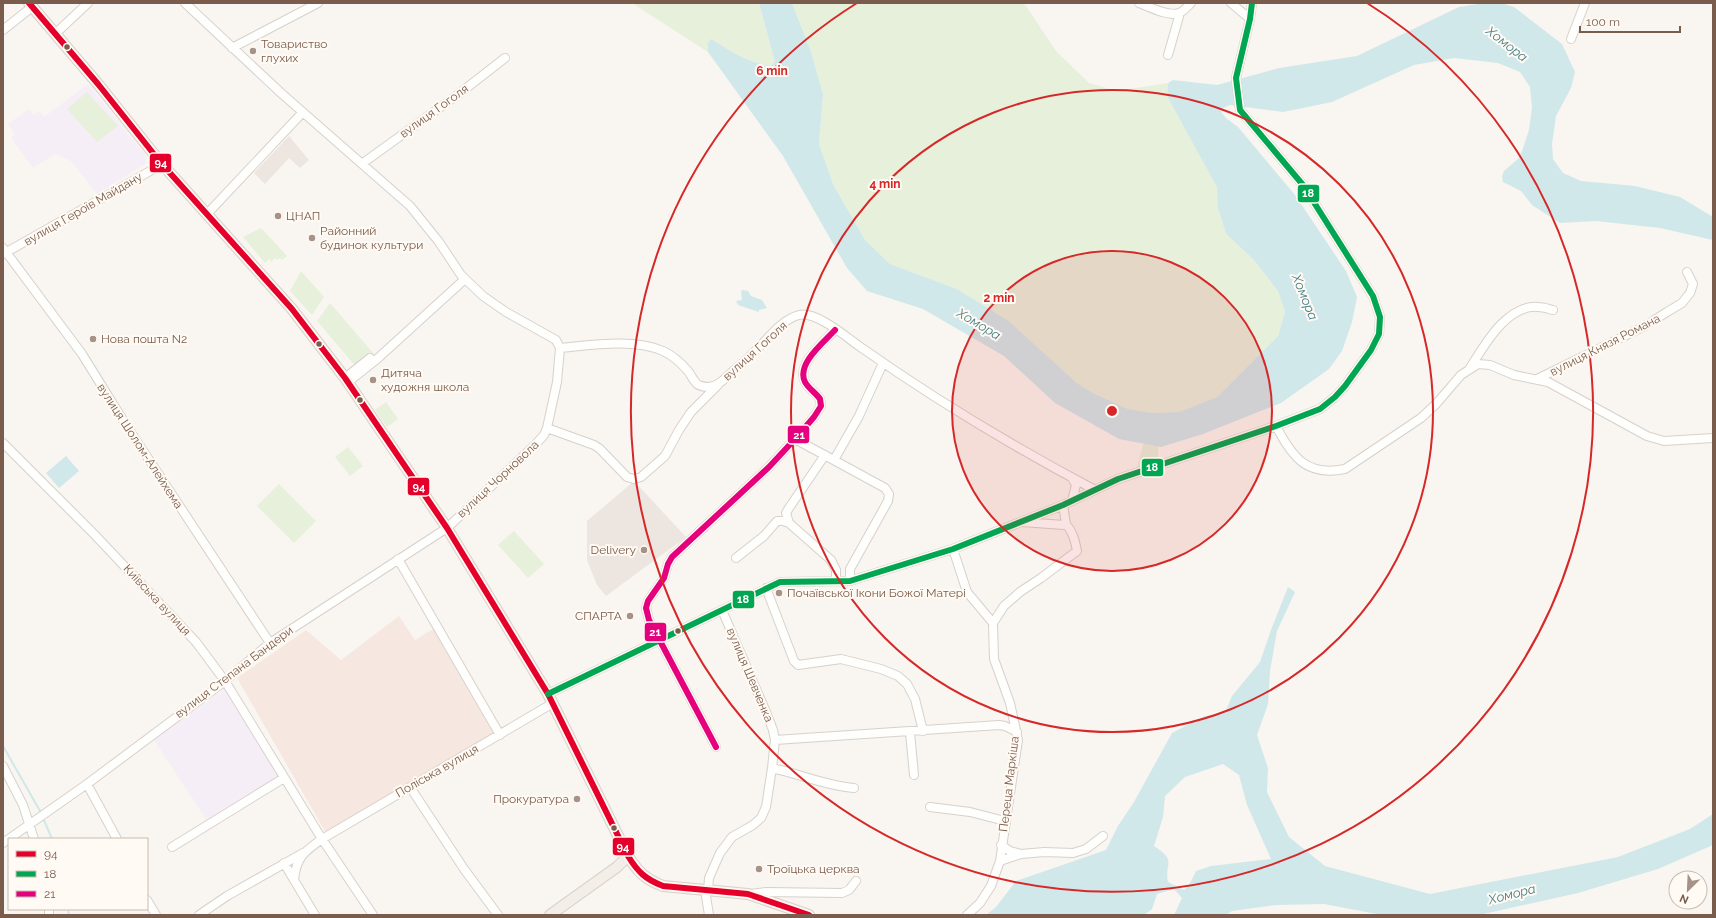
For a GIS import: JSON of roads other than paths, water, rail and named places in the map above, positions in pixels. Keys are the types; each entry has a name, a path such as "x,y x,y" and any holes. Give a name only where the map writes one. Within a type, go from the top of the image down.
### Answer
{"main road":[{"path":"30,5 162,163 292,309 346,380 447,528 548,694 628,856 639,872 655,883 672,888 748,894 809,915"},
{"path":"550,915 617,867 628,856"}],"street":[{"path":"55,34 88,3"},
{"path":"184,3 303,112 410,206 439,242 463,277 483,296 506,312 556,340 560,348 605,344 638,345 663,351 673,357 687,370 701,391 702,401"},
{"path":"232,48 318,3"},
{"path":"1139,3 1151,9 1174,14 1180,13"},
{"path":"1168,55 1180,13 1191,3"},
{"path":"1231,3 1250,19"},
{"path":"548,694 780,582 850,581 953,549 1063,505 1118,480 1276,426 1320,409 1335,397 1345,386 1371,350 1379,334 1380,316 1373,296 1303,185 1240,110 1236,78 1250,19 1252,3"},
{"path":"1571,39 1585,3"},
{"path":"3,30 30,5"},
{"name":"вулиця Гоголя","path":"363,164 505,58"},
{"path":"207,214 303,112"},
{"name":"вулиця Героїв Майдану","path":"4,252 145,174 162,163"},
{"name":"вулиця Шолом-Алейхема","path":"4,252 82,354 126,425 270,643"},
{"name":"вулиця Князя Романа","path":"1490,365 1514,375 1537,379 1547,379 1645,326 1682,303 1690,293 1693,284 1687,272"},
{"path":"346,380 377,359 463,277"},
{"path":"1470,369 1492,334 1510,316 1526,308 1537,306 1553,310"},
{"name":"вулиця Гоголя","path":"697,384 708,387 718,384 754,353 785,322 794,317 806,315 816,318 883,363 1041,462 1095,490"},
{"path":"716,747 660,640 646,608 648,601 658,589 664,578 672,557 769,467 814,417 821,406 820,399 806,384 803,376 804,369 814,353 835,330"},
{"name":"вулиця Чорновола","path":"447,528 544,435 547,428 557,382 560,348"},
{"path":"1481,351 1480,357 1483,361 1490,365"},
{"path":"834,460 859,416 883,363"},
{"path":"1276,426 1286,447 1300,461 1321,471 1333,472 1345,469 1421,418 1436,404 1453,383 1470,369 1478,364 1490,365"},
{"name":"вулиця Князя Романа","path":"1547,379 1647,436 1664,441 1713,438"},
{"name":"вулиця Чорновола","path":"547,428 600,449 627,477 634,479 641,477 648,472 665,456 691,412 718,384"},
{"path":"795,439 885,488 889,494 888,501 850,570 850,581"},
{"name":"Київська вулиця","path":"3,443 94,534 192,638 225,681 322,839 373,915"},
{"path":"736,558 764,536 789,508 825,455"},
{"path":"1072,478 1076,485 1072,500"},
{"path":"953,549 967,592 993,622 1004,606 1020,592 1077,551 1071,530 1066,524 1063,505"},
{"path":"789,508 787,517 789,523"},
{"path":"777,521 783,520 789,523 831,560 836,570 836,581"},
{"path":"1020,521 1064,526 1066,524"},
{"name":"вулиця Степана Бандери","path":"10,838 87,784 225,681 270,643 447,528"},
{"path":"398,559 500,735"},
{"path":"836,570 850,570"},
{"path":"766,588 794,661 798,665 840,659 881,669 898,676 906,684 915,699 923,731"},
{"name":"вулиця Шевченка","path":"707,890 709,878 720,853 732,837 753,825 761,818 766,807 772,768 774,740 773,730 766,712 722,610"},
{"name":"Переца Маркіша","path":"967,915 980,903 991,886 1000,861 1001,845 1018,740 1010,703 994,659 993,622"},
{"name":"Поліська вулиця","path":"304,852 322,839 553,704"},
{"path":"1002,726 1014,718"},
{"path":"774,740 1002,726 1017,732"},
{"path":"910,732 914,775"},
{"path":"3,766 30,823 34,838"},
{"path":"772,768 798,774 837,787 854,788"},
{"path":"172,847 284,778"},
{"path":"87,784 116,838"},
{"path":"410,787 464,869 498,915"},
{"path":"930,807 970,812 1005,821"},
{"path":"1000,861 1021,854 1073,853 1086,849 1103,836"},
{"path":"1001,845 1004,848 1021,854"},
{"path":"199,915 227,896 304,852"},
{"path":"294,880 299,861 304,852"},
{"path":"284,863 315,915"},
{"path":"748,894 766,892 842,893 849,890 856,881"},
{"path":"707,890 709,915"},
{"path":"148,902 156,915"}],"water":[{"name":"Хомора","path":"759,3 792,3 810,49 823,94 819,144 833,184 865,240 890,264 957,289 1009,321 1077,383 1093,393 1128,409 1153,413 1179,412 1217,397 1278,336 1285,311 1278,291 1254,260 1226,234 1218,208 1217,187 1167,96 1168,83 1173,80 1217,85 1279,68 1357,56 1459,7 1484,3 1501,3 1514,7 1562,44 1575,72 1571,88 1556,116 1552,144 1553,159 1563,173 1581,181 1635,186 1680,197 1713,217 1713,240 1660,228 1596,221 1560,223 1532,205 1521,191 1503,182 1502,176 1504,171 1519,158 1522,151 1529,130 1532,107 1530,87 1520,72 1498,63 1454,58 1414,65 1332,102 1283,112 1230,105 1223,108 1221,112 1238,127 1295,195 1346,271 1357,297 1352,322 1342,351 1329,369 1281,403 1203,434 1161,447 1119,439 1055,403 1004,356 923,309 867,291 847,268 783,156 708,52 708,43 711,39 732,52 754,62 770,66 775,62"},
{"path":"741,291 748,291 751,296 762,300 767,308 759,310 759,312 738,305 736,301 742,300"},
{"path":"66,456 79,471 59,488 46,473"},
{"name":"Хомора","path":"1288,587 1295,592 1277,631 1270,671 1268,704 1257,735 1268,768 1267,792 1289,837 1325,866 1430,894 1618,857 1690,829 1713,814 1713,845 1658,869 1578,893 1479,915 1382,915 1324,904 1276,905 1232,911 1226,915 1174,915 1182,898 1174,889 1157,894 1152,909 1144,915 986,915 996,907 1016,881 1106,850 1118,826 1134,802 1172,733 1205,716 1225,713 1232,696 1260,662","holes":["1223,764 1239,775 1247,805 1271,859 1211,866 1196,871 1189,885 1184,890 1168,882 1168,859 1154,846 1163,817 1165,796 1185,777"]}],"waterway":[{"path":"3,746 40,811"},
{"path":"43,818 52,838"},
{"path":"68,910 69,915"}],"place":[{"name":"Товариство глухих","path":"253,51"},
{"name":"ЦНАП","path":"278,216"},
{"name":"Районний будинок культури","path":"312,238"},
{"name":"Нова пошта N2","path":"93,339"},
{"name":"Дитяча художня школа","path":"373,380"},
{"name":"Delivery","path":"644,550"},
{"name":"Почаївської Ікони Божої Матері","path":"779,593"},
{"name":"СПАРТА","path":"630,616"},
{"name":"Прокуратура","path":"577,799"},
{"name":"Троїцька церква","path":"759,869"}]}
